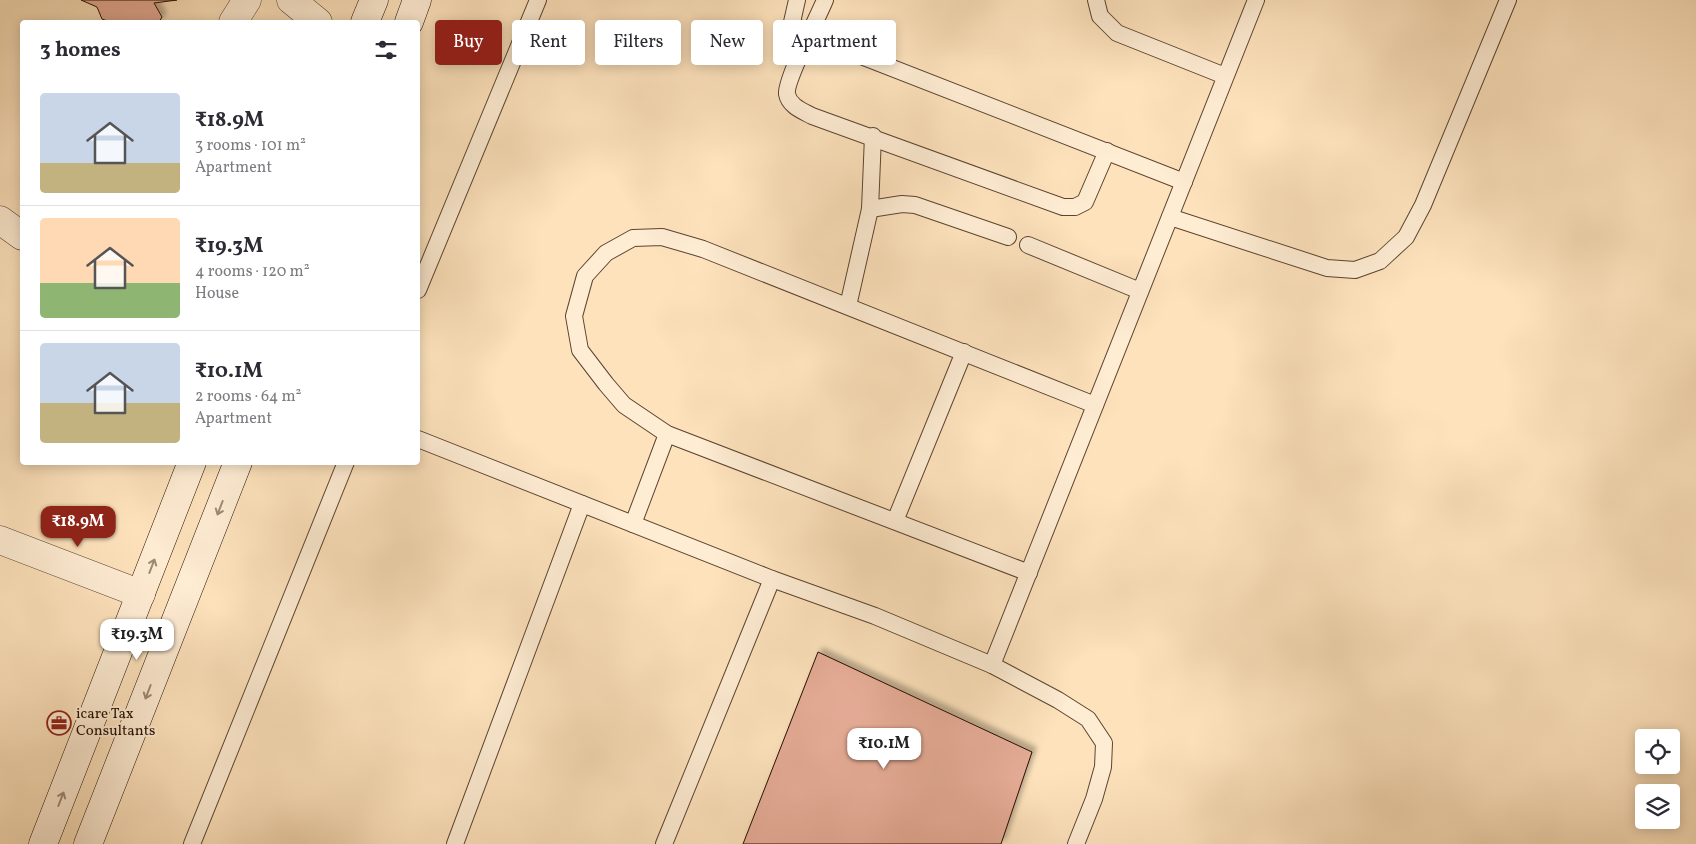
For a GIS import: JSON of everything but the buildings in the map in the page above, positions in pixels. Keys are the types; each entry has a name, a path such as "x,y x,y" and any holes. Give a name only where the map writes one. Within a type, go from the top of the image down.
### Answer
{"main road":[{"path":"234,20 247,0"},
{"path":"291,0 316,20"},
{"path":"366,20 374,0"},
{"path":"410,20 417,0"},
{"path":"0,220 20,235"},
{"path":"43,844 191,465"},
{"path":"88,844 237,465"},
{"path":"0,540 141,594"}],"lane":[{"path":"420,285 538,0"},
{"path":"792,20 797,0"},
{"path":"817,20 825,0"},
{"path":"1096,0 1100,16 1116,33 1226,76"},
{"path":"992,665 1256,0"},
{"path":"1170,217 1327,268 1356,270 1380,261 1406,237 1422,206 1508,0"},
{"path":"796,65 789,80 787,94 793,106 812,116 873,136 1063,207 1075,207 1085,202 1107,151"},
{"path":"885,65 1184,182"},
{"path":"848,306 870,209 873,136"},
{"path":"870,209 902,204 915,205 1008,237"},
{"path":"1029,572 666,434 624,405 580,350 574,316 585,276 606,253 633,238 662,237 703,249 1096,405"},
{"path":"1028,245 1140,291"},
{"path":"895,521 964,352"},
{"path":"633,524 666,434"},
{"path":"420,440 772,579 875,616 992,665 1058,700 1088,719 1104,743 1103,767 1094,799 1076,844"},
{"path":"192,844 345,465"},
{"path":"455,844 582,504"},
{"path":"664,844 772,579"}],"place":[{"name":"icare Tax Consultants","path":"59,723"}]}
